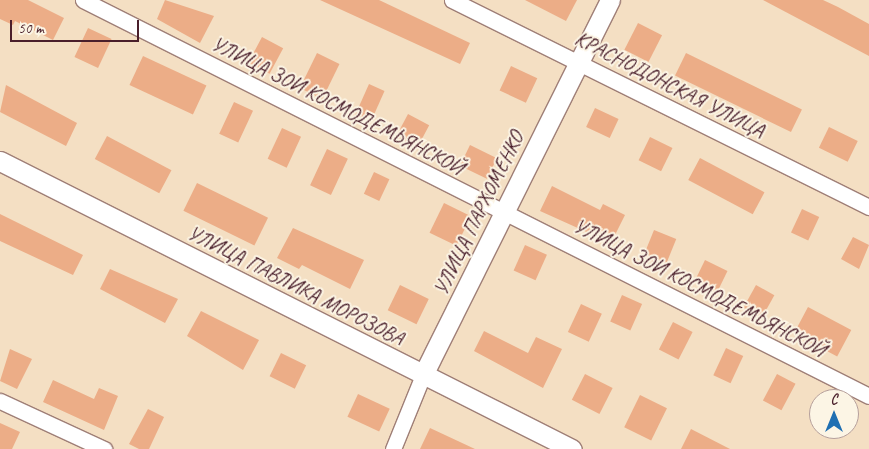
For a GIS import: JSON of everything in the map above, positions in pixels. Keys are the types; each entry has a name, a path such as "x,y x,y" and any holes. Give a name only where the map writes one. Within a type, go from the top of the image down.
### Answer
{"street":[{"name":"УЛИЦА ЗОИ КОСМОДЕМЬЯНСКОЙ","path":"82,0 869,396"},
{"name":"КРАСНОДОНСКАЯ УЛИЦА","path":"452,0 869,207"},
{"name":"УЛИЦА ПАРХОМЕНКО","path":"394,449 423,375 610,0"},
{"name":"УЛИЦА ПАВЛИКА МОРОЗОВА","path":"0,161 572,449"},
{"path":"0,401 104,449"}],"building":[{"path":"0,0 28,0 64,18 53,40 15,21 13,25 0,19"},
{"path":"165,0 214,16 200,43 157,19"},
{"path":"320,0 379,0 470,43 460,64"},
{"path":"525,0 577,0 566,21"},
{"path":"763,0 823,0 838,7 869,24 869,56"},
{"path":"638,23 662,35 648,62 624,50"},
{"path":"88,28 112,39 98,68 74,57"},
{"path":"262,37 283,48 270,74 248,63"},
{"path":"317,53 339,64 322,99 300,88"},
{"path":"686,53 802,110 791,132 675,75"},
{"path":"143,56 206,86 193,115 129,85"},
{"path":"511,66 537,78 526,103 500,90"},
{"path":"369,84 385,91 371,122 355,115"},
{"path":"6,85 77,123 66,146 0,112"},
{"path":"234,102 253,111 238,143 219,134"},
{"path":"595,108 619,119 610,138 586,127"},
{"path":"408,114 429,125 417,148 396,137"},
{"path":"829,127 858,141 848,162 819,148"},
{"path":"282,128 301,137 287,168 268,159"},
{"path":"107,136 171,170 159,193 95,159"},
{"path":"650,137 672,148 661,171 639,160"},
{"path":"470,145 497,158 487,179 460,166"},
{"path":"327,149 348,159 331,195 310,185"},
{"path":"700,158 764,192 753,214 688,180"},
{"path":"374,172 389,179 379,201 364,194"},
{"path":"197,183 268,218 254,245 183,211"},
{"path":"552,186 600,210 603,204 625,215 611,243 540,211"},
{"path":"444,203 471,216 456,246 430,233"},
{"path":"802,209 819,217 808,241 791,233"},
{"path":"0,214 83,255 73,275 0,241"},
{"path":"293,228 364,260 350,289 302,265 299,269 277,258"},
{"path":"654,230 676,239 665,267 643,258"},
{"path":"853,237 869,245 859,269 841,259"},
{"path":"525,245 547,255 536,280 514,271"},
{"path":"705,260 727,271 717,293 694,282"},
{"path":"110,269 178,299 165,323 100,289"},
{"path":"400,285 429,299 416,324 388,310"},
{"path":"756,285 774,295 762,318 743,308"},
{"path":"622,295 642,304 630,330 610,321"},
{"path":"581,304 602,314 589,342 568,332"},
{"path":"808,307 851,330 837,356 794,333"},
{"path":"201,311 259,340 243,370 187,336"},
{"path":"673,322 693,332 679,360 659,350"},
{"path":"484,331 528,353 536,337 562,349 543,388 474,351"},
{"path":"726,348 743,356 731,383 713,375"},
{"path":"10,349 32,359 17,389 0,381"},
{"path":"281,353 306,365 295,389 270,376"},
{"path":"585,374 613,388 599,414 572,400"},
{"path":"777,374 796,384 781,410 763,400"},
{"path":"53,380 94,399 99,388 118,396 104,430 43,402"},
{"path":"358,394 390,409 379,431 347,417"},
{"path":"640,395 667,408 651,441 624,427"},
{"path":"148,409 164,417 149,449 139,449 129,444"},
{"path":"0,423 20,432 12,449 0,449"},
{"path":"430,428 475,449 420,449"},
{"path":"691,429 730,449 681,449"}]}
